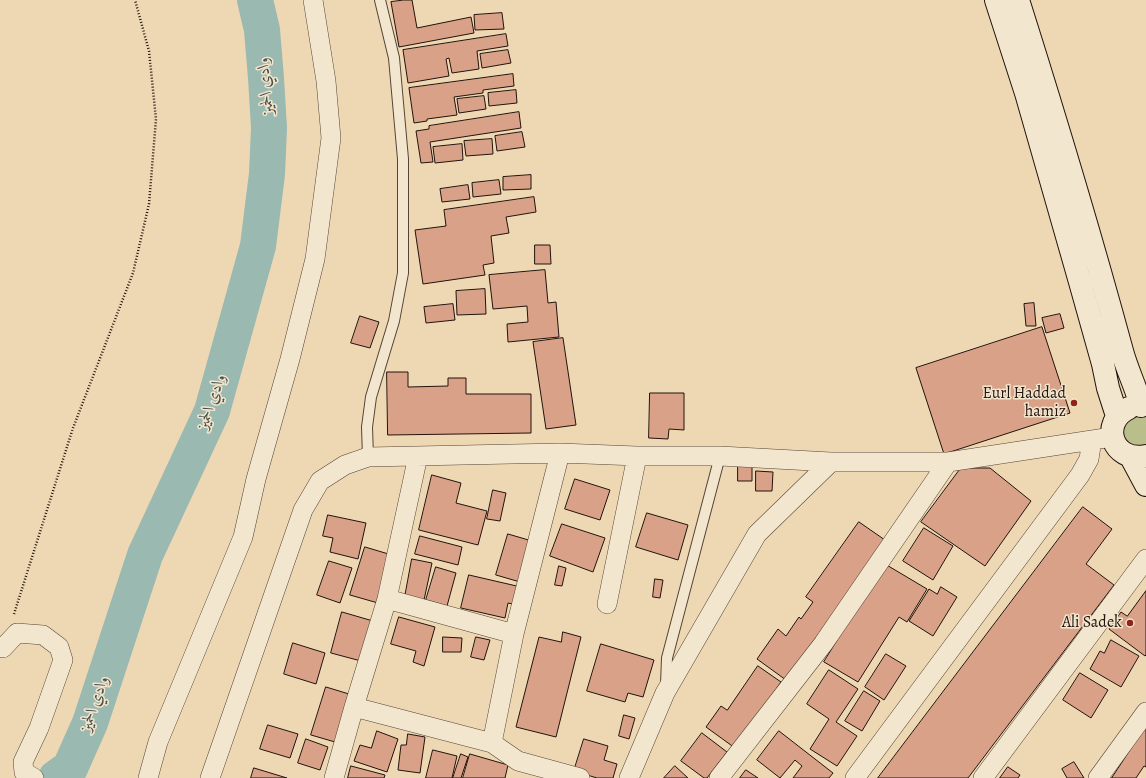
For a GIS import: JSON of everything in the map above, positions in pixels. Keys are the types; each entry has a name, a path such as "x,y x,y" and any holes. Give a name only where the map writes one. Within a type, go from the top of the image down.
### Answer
{"main road":[{"path":"996,0 1028,100 1117,416"},
{"path":"1018,0 1102,276 1124,358 1143,407 1128,408 1117,416 1112,426 1102,439 1116,446 1119,450 1139,456 1146,485"}],"street":[{"path":"148,778 158,742 243,537 256,479 290,359 315,259 332,138 326,81 313,0"},
{"path":"208,776 302,510 320,481 345,465 368,457 560,453 637,456 720,456 831,462 948,462 1102,439"},
{"path":"855,778 1080,475 1102,439"},
{"path":"492,743 514,634 560,453"},
{"path":"334,778 387,599 418,456"},
{"path":"607,604 637,456"},
{"path":"629,778 665,693 757,534 831,462"},
{"path":"719,778 823,644 948,462"},
{"path":"983,778 1146,559"},
{"path":"387,599 514,634"},
{"path":"3,648 17,633 42,635 59,647 63,660 39,728 23,762 29,775"},
{"path":"354,707 492,743 517,770 580,778"},
{"path":"1098,778 1146,712"}],"lane":[{"path":"368,457 367,427 371,397 394,321 403,273 403,159 394,58 380,0"},
{"path":"665,693 667,658 720,456"}],"path":[{"path":"12,618 73,428 133,273 149,204 156,119 149,51 135,0"}],"green space":[{"path":"1129,414 1143,415 1146,418 1146,444 1141,447 1127,447 1118,423"}],"building":[{"path":"412,0 417,28 471,17 474,33 399,47 391,2"},
{"path":"502,13 504,29 475,30 474,15"},
{"path":"506,34 508,46 477,51 479,69 452,73 449,58 446,59 449,76 408,83 403,50"},
{"path":"508,50 511,63 482,68 480,54"},
{"path":"513,74 514,86 483,90 483,93 454,97 457,115 427,119 427,121 414,123 409,88"},
{"path":"516,90 517,103 489,106 488,93"},
{"path":"484,96 486,109 459,113 457,99"},
{"path":"519,112 521,128 430,142 433,162 421,163 416,131 429,129 429,126"},
{"path":"522,132 525,147 497,151 495,136"},
{"path":"492,139 493,154 466,156 464,141"},
{"path":"462,144 463,160 435,163 433,147"},
{"path":"531,175 531,189 503,190 503,177"},
{"path":"499,180 501,194 473,197 472,183"},
{"path":"468,185 470,199 442,202 440,189"},
{"path":"534,197 536,212 506,217 509,233 491,236 494,263 483,265 485,275 423,284 415,230 446,226 444,210"},
{"path":"535,245 550,245 551,264 535,264"},
{"path":"545,270 548,303 556,302 559,337 508,342 507,324 528,322 527,306 493,309 489,275"},
{"path":"485,289 486,314 457,315 456,291"},
{"path":"1034,303 1036,326 1026,326 1024,304"},
{"path":"453,304 455,320 426,323 424,307"},
{"path":"1060,314 1064,328 1046,333 1042,318"},
{"path":"360,316 379,322 370,348 351,343"},
{"path":"1042,327 1070,413 944,454 916,368"},
{"path":"563,338 576,425 546,429 533,342"},
{"path":"387,372 408,372 408,387 448,386 448,378 466,378 466,394 531,394 531,433 388,435"},
{"path":"650,393 684,393 684,430 669,429 668,439 649,438"},
{"path":"738,466 752,466 752,481 738,481"},
{"path":"961,468 990,468 1031,501 985,566 921,522"},
{"path":"756,471 773,472 772,491 756,491"},
{"path":"432,475 461,483 456,503 487,511 478,545 419,530"},
{"path":"575,479 610,490 600,520 565,509"},
{"path":"493,490 506,493 500,521 487,519"},
{"path":"1083,507 1112,529 1086,564 1114,585 968,778 878,778"},
{"path":"647,513 688,525 678,560 636,547"},
{"path":"328,515 366,523 358,559 330,552 333,538 323,536"},
{"path":"859,522 885,540 786,680 757,659 778,629 786,636 799,617 801,619 813,602 806,597"},
{"path":"562,524 605,538 593,572 550,556"},
{"path":"924,528 953,546 933,580 903,561"},
{"path":"508,534 532,541 520,582 496,575"},
{"path":"420,536 462,547 458,565 415,554"},
{"path":"365,547 392,555 378,603 350,595"},
{"path":"412,559 432,563 424,600 405,597"},
{"path":"329,561 352,568 340,603 317,595"},
{"path":"885,564 927,589 907,622 899,617 858,682 824,662"},
{"path":"559,566 566,568 562,586 555,585"},
{"path":"436,567 456,573 447,606 426,600"},
{"path":"469,575 521,587 517,605 508,603 505,618 461,608"},
{"path":"655,579 663,580 660,598 653,597"},
{"path":"941,587 957,597 933,636 909,621 929,589 937,594"},
{"name":"Ali Sadek","path":"1146,591 1145,656 1109,629 1121,612 1127,616"},
{"path":"342,612 373,621 361,661 331,653"},
{"path":"399,617 435,627 424,666 413,662 416,651 391,644"},
{"path":"563,632 581,637 556,737 516,727 539,637 561,642"},
{"path":"443,637 462,638 461,652 443,652"},
{"path":"476,637 490,640 484,660 471,657"},
{"path":"1111,640 1139,656 1121,687 1090,669 1100,651 1104,653"},
{"path":"293,643 325,653 316,684 284,674"},
{"path":"601,644 654,660 643,697 628,693 625,702 587,691"},
{"path":"886,654 906,666 884,700 865,687"},
{"path":"758,666 781,682 735,748 706,727 721,706 727,710"},
{"path":"829,670 858,689 836,722 857,736 837,766 810,749 829,719 807,704"},
{"path":"1080,673 1108,690 1091,718 1063,700"},
{"path":"326,687 349,694 335,742 311,735"},
{"path":"864,691 880,701 862,731 845,721"},
{"path":"624,715 635,718 629,739 619,736"},
{"path":"268,725 298,734 290,758 260,749"},
{"path":"1146,726 1146,767 1144,766 1136,778 1112,778"},
{"path":"377,731 398,739 387,772 354,761 360,745 371,748"},
{"path":"779,731 833,773 829,778 793,778 802,766 795,760 780,778 757,760"},
{"path":"702,733 727,752 707,778 704,778 681,761"},
{"path":"408,734 425,737 420,773 398,770 401,745 406,745"},
{"path":"306,739 328,747 320,770 298,763"},
{"path":"584,739 608,746 604,760 617,764 613,778 597,778 574,771"},
{"path":"433,750 457,756 452,778 426,778"},
{"path":"461,754 468,757 461,778 453,778"},
{"path":"470,754 508,765 505,778 463,778"},
{"path":"1074,762 1084,778 1067,778 1062,769"},
{"path":"351,766 385,775 384,778 348,778"},
{"path":"675,766 688,778 664,778"},
{"path":"1008,767 1020,775 1018,778 1000,778"},
{"path":"254,768 287,778 251,778"},
{"path":"746,770 758,778 740,778"}],"waterway":[{"name":"وادي الحميز","path":"56,778 70,768 90,723 145,555 212,411 258,246 267,174 269,128 262,30 255,0"}],"place":[{"name":"Eurl Haddad hamiz","path":"1074,403"},
{"name":"Ali Sadek","path":"1130,623"}]}
